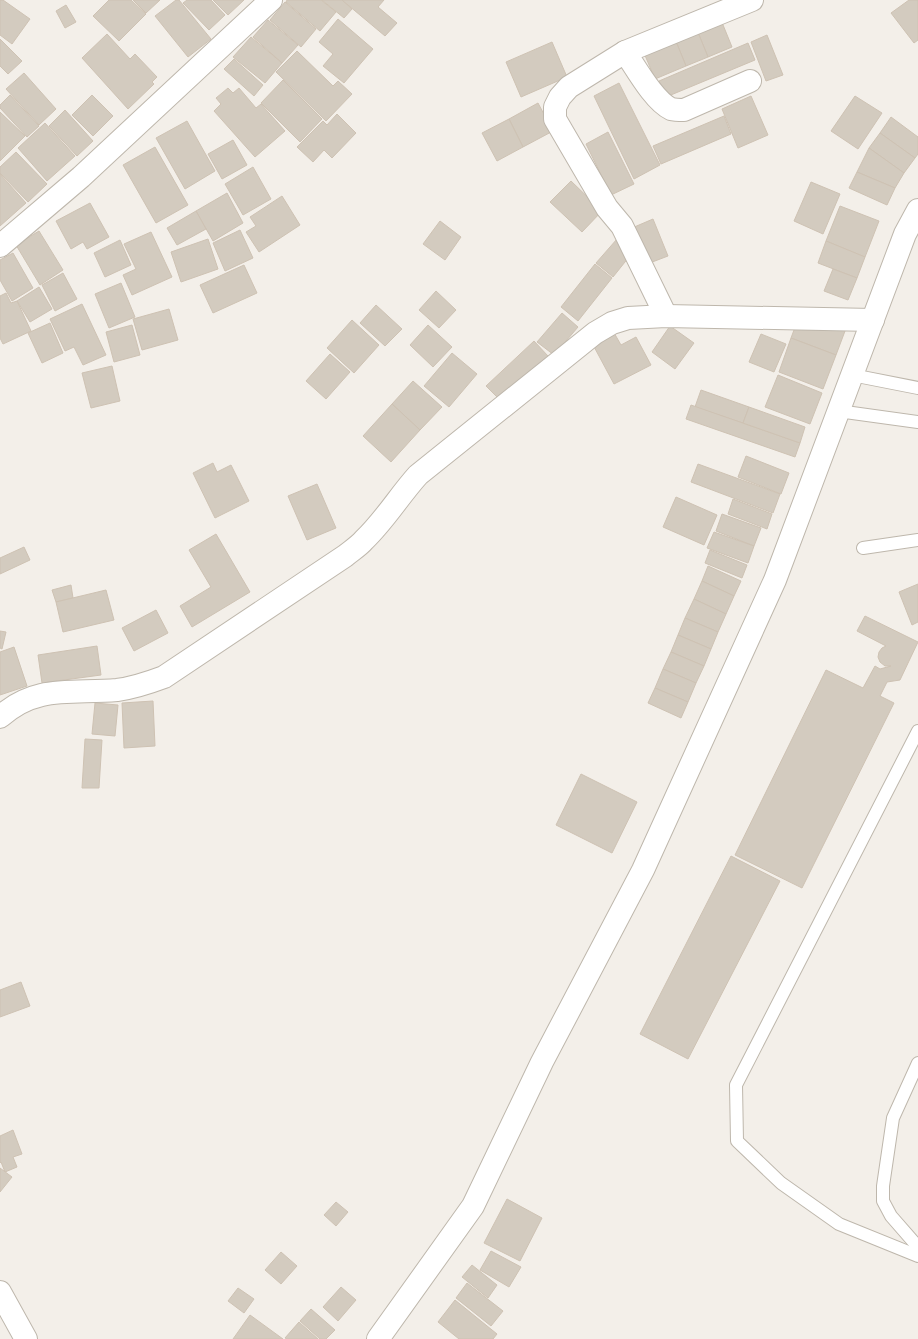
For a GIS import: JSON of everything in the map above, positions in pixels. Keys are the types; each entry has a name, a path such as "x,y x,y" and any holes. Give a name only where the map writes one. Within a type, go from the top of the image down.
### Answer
{"street":[{"path":"0,246 80,177 271,0"},
{"path":"666,316 622,226 607,208 555,119 555,107 560,97 569,87 625,52 752,0"},
{"path":"625,52 656,97 673,110 684,110 750,81"},
{"path":"378,1339 473,1206 542,1062 643,870 775,580 904,234 918,210"},
{"path":"0,717 18,704 33,697 49,693 117,690 142,685 164,677 345,556 364,541 403,491 418,475 595,333 612,323 628,318 666,316 873,320"},
{"path":"0,1292 26,1339"}],"lane":[{"path":"852,374 918,388"},
{"path":"838,411 918,422"},
{"path":"863,548 918,540"},
{"path":"918,731 736,1085 737,1141 781,1182 839,1224 918,1256"},
{"path":"918,1063 893,1118 883,1186 883,1201 891,1216 918,1247"}],"building":[{"path":"0,0 3,0 30,19 12,44 0,35"},
{"path":"109,0 131,0 146,14 119,41 93,16"},
{"path":"133,0 160,0 146,13"},
{"path":"176,0 179,0 211,39 188,57 155,16"},
{"path":"187,0 211,0 225,15 209,30 183,3"},
{"path":"213,0 244,0 228,15"},
{"path":"287,0 321,0 336,12 320,31 286,2"},
{"path":"322,0 342,0 352,9 344,18"},
{"path":"342,0 384,0 378,7 397,23 385,36"},
{"path":"909,0 918,0 918,40 914,43 891,13"},
{"path":"285,2 316,29 301,47 270,20"},
{"path":"66,5 76,22 65,28 56,11"},
{"path":"338,19 373,49 344,83 323,66 333,54 319,42"},
{"path":"268,20 298,45 282,63 253,37"},
{"path":"721,20 732,47 708,57 697,30"},
{"path":"697,30 708,57 686,66 675,39"},
{"path":"107,34 130,59 135,54 157,77 152,82 154,84 128,109 82,58"},
{"path":"767,35 783,75 766,81 751,42"},
{"path":"251,37 282,63 265,83 233,57"},
{"path":"0,39 22,61 8,74 0,66"},
{"path":"675,39 686,66 655,79 644,53"},
{"path":"552,42 567,77 521,97 506,62"},
{"path":"748,43 755,60 666,97 659,81"},
{"path":"297,51 333,86 338,81 352,94 326,121 276,72"},
{"path":"234,59 263,85 254,96 224,69"},
{"path":"24,73 56,109 39,125 6,89"},
{"path":"283,80 322,119 300,142 261,103"},
{"path":"619,83 660,165 634,179 594,96"},
{"path":"228,88 233,93 239,88 256,108 261,104 285,131 255,157 214,111 221,104 216,98"},
{"path":"10,95 39,126 27,137 0,108 0,105"},
{"path":"92,95 113,116 93,136 72,115"},
{"path":"751,96 768,135 738,148 722,109"},
{"path":"855,96 882,113 858,149 831,131"},
{"path":"538,103 553,131 523,147 509,119"},
{"path":"65,110 93,141 77,156 49,126"},
{"path":"0,112 25,136 0,161"},
{"path":"337,114 356,133 332,158 324,150 313,162 297,147 323,121 327,125"},
{"path":"724,116 731,134 661,164 653,146"},
{"path":"891,117 918,137 918,154 915,158 880,133"},
{"path":"509,119 523,147 497,161 482,133"},
{"path":"187,121 215,171 185,189 156,138"},
{"path":"45,123 75,156 47,181 18,148"},
{"path":"608,132 634,184 611,195 586,144"},
{"path":"880,133 915,158 904,173 869,148"},
{"path":"233,140 247,165 222,179 208,154"},
{"path":"155,147 188,205 156,223 123,165"},
{"path":"869,148 904,173 895,188 857,172"},
{"path":"16,152 47,184 28,202 0,173 0,167"},
{"path":"253,167 271,199 243,215 225,184"},
{"path":"857,172 895,188 887,205 849,188"},
{"path":"0,174 26,203 0,226"},
{"path":"571,181 602,211 582,232 550,202"},
{"path":"811,182 840,194 823,234 794,221"},
{"path":"227,193 243,223 213,241 196,211"},
{"path":"282,196 300,225 259,252 246,232 256,226 250,217"},
{"path":"90,203 109,237 87,249 83,242 71,249 56,221"},
{"path":"840,206 879,221 865,257 826,241"},
{"path":"196,211 206,229 177,245 167,228"},
{"path":"653,219 668,256 647,264 632,228"},
{"path":"440,221 461,237 445,260 423,244"},
{"path":"240,230 253,258 225,271 213,243"},
{"path":"39,231 63,270 40,285 16,245"},
{"path":"151,232 172,277 132,295 123,275 136,269 124,244"},
{"path":"208,239 218,269 181,282 171,252"},
{"path":"617,239 633,252 613,277 596,263"},
{"path":"120,240 131,265 105,277 94,253"},
{"path":"826,241 865,257 857,278 818,263"},
{"path":"13,253 33,288 12,301 0,280 0,260"},
{"path":"595,264 612,278 578,321 561,307"},
{"path":"244,265 257,293 213,313 200,285"},
{"path":"833,269 857,278 848,300 824,291"},
{"path":"63,273 77,299 55,311 42,285"},
{"path":"121,283 135,317 109,328 95,294"},
{"path":"39,287 52,309 30,322 17,301"},
{"path":"436,291 456,310 439,328 419,310"},
{"path":"6,293 11,303 17,301 31,331 3,344 0,338 0,296"},
{"path":"82,304 106,355 83,365 74,347 65,351 50,319"},
{"path":"376,305 402,329 385,346 360,323"},
{"path":"169,309 178,340 142,350 133,319"},
{"path":"562,313 578,327 554,355 537,342"},
{"path":"352,320 379,345 354,373 327,348"},
{"path":"797,322 848,323 836,355 791,338"},
{"path":"50,323 63,353 42,363 28,333"},
{"path":"132,325 140,355 114,362 106,332"},
{"path":"428,325 452,347 433,367 410,345"},
{"path":"670,326 694,343 675,369 652,352"},
{"path":"613,331 621,345 636,337 651,365 614,384 592,343"},
{"path":"761,334 786,344 774,372 749,362"},
{"path":"791,338 836,355 823,389 779,372"},
{"path":"534,341 548,356 501,401 486,386"},
{"path":"452,353 477,374 449,407 424,386"},
{"path":"330,354 350,372 326,399 306,381"},
{"path":"112,366 120,401 91,408 82,373"},
{"path":"778,375 822,393 810,424 765,407"},
{"path":"413,381 442,407 420,430 392,404"},
{"path":"701,390 749,407 743,423 695,407"},
{"path":"392,404 420,430 391,462 363,436"},
{"path":"691,405 800,443 795,457 686,419"},
{"path":"749,407 805,427 800,443 743,423"},
{"path":"746,456 789,473 781,494 738,477"},
{"path":"213,463 217,472 231,465 249,501 215,518 193,473"},
{"path":"698,464 780,494 773,513 691,482"},
{"path":"317,484 336,528 307,540 288,496"},
{"path":"676,497 717,515 704,545 663,527"},
{"path":"733,499 772,514 767,529 728,514"},
{"path":"722,514 761,528 754,546 716,531"},
{"path":"714,532 754,546 748,563 707,548"},
{"path":"216,534 250,592 192,627 180,606 211,587 189,550"},
{"path":"24,547 30,560 0,574 0,558"},
{"path":"710,550 747,565 742,578 705,563"},
{"path":"708,566 741,581 734,596 702,581"},
{"path":"702,581 734,596 726,614 694,599"},
{"path":"918,584 918,622 912,625 899,592"},
{"path":"71,585 73,598 56,602 52,590"},
{"path":"106,590 114,620 63,632 56,602"},
{"path":"694,599 726,614 718,632 685,618"},
{"path":"156,610 168,633 134,651 122,628"},
{"path":"865,616 918,642 900,680 887,682 880,696 894,703 802,888 735,855 826,670 863,688 875,666 880,669 891,666 885,666 880,662 878,657 879,652 886,646 857,631"},
{"path":"685,618 718,632 711,649 678,635"},
{"path":"0,631 6,632 2,649 0,648"},
{"path":"678,635 711,649 704,666 671,652"},
{"path":"97,646 101,675 42,683 38,655"},
{"path":"14,647 27,686 0,695 0,652"},
{"path":"671,652 704,666 696,683 663,669"},
{"path":"663,669 696,683 688,702 655,688"},
{"path":"655,688 688,702 681,718 648,703"},
{"path":"153,701 155,746 124,748 122,703"},
{"path":"95,703 118,705 115,736 92,734"},
{"path":"85,739 102,740 99,788 82,788"},
{"path":"581,774 637,802 612,853 556,825"},
{"path":"731,856 780,881 688,1059 640,1034"},
{"path":"21,982 30,1006 0,1017 0,990"},
{"path":"13,1130 22,1154 13,1157 17,1167 5,1172 1,1162 0,1163 0,1136"},
{"path":"0,1168 12,1177 0,1192"},
{"path":"507,1199 542,1218 520,1261 484,1243"},
{"path":"336,1202 348,1212 336,1226 324,1215"},
{"path":"491,1251 521,1267 509,1287 480,1270"},
{"path":"281,1252 297,1266 281,1284 265,1270"},
{"path":"472,1265 497,1285 488,1298 462,1277"},
{"path":"467,1283 503,1311 491,1326 456,1298"},
{"path":"341,1287 356,1300 338,1321 323,1307"},
{"path":"238,1288 254,1299 244,1313 228,1301"},
{"path":"455,1300 497,1334 493,1339 459,1339 438,1322"},
{"path":"311,1309 335,1330 326,1339 320,1339 300,1321"},
{"path":"250,1315 283,1339 233,1339"},
{"path":"299,1322 318,1339 285,1338"}]}
